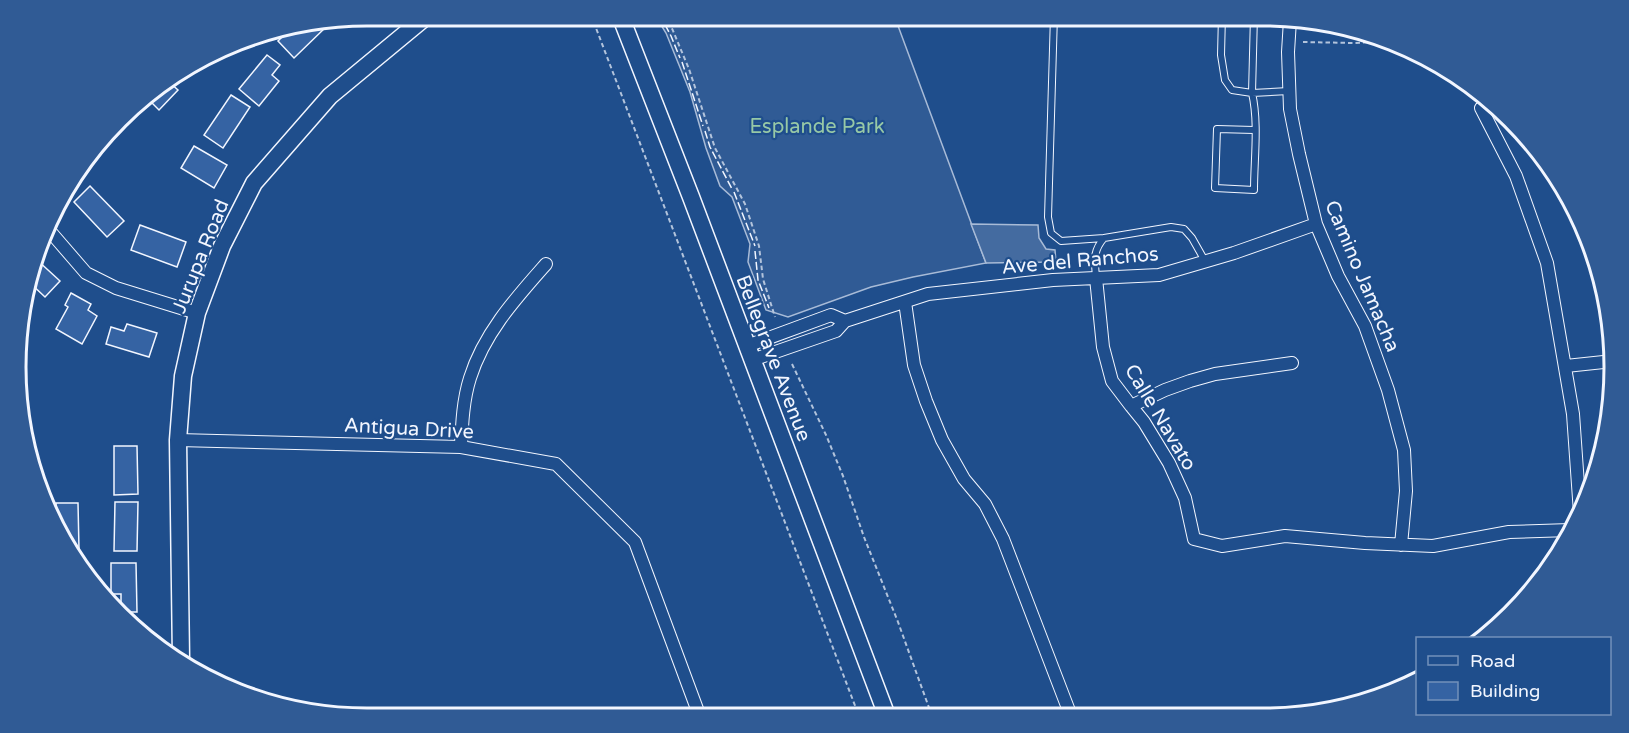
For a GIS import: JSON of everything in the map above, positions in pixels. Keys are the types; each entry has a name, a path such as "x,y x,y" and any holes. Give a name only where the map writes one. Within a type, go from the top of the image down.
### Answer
{"street":[{"name":"Jurupa Road","path":"181,652 178,440 183,376 197,313 222,246 254,183 330,96 415,26"},
{"name":"Bellegrave Avenue","path":"624,26 691,196 884,708"},
{"name":"Camino Jamacha","path":"1290,26 1290,109 1316,224 1338,276 1365,326 1388,390 1404,450 1406,491 1401,545"},
{"path":"1481,108 1516,176 1547,263 1566,366 1579,495"},
{"name":"Ave del Ranchos","path":"749,353 831,315 845,321 928,294 1044,281 1159,275 1205,262 1316,224"},
{"path":"52,234 86,273 116,288 197,313"},
{"path":"461,447 465,397 470,377 483,348 497,324 546,264"},
{"name":"Calle Navato","path":"1096,278 1103,347 1113,381 1144,422 1169,463 1185,498 1194,539 1222,546 1286,536 1401,545"},
{"path":"904,302 914,365 926,401 942,440 964,479 985,504 1003,539 1068,708"},
{"path":"1566,366 1604,362"},
{"path":"1131,406 1173,387 1215,374 1292,363"},
{"name":"Antigua Drive","path":"178,440 461,447 555,464 635,542 697,708"},
{"path":"1401,545 1433,546 1509,532 1561,530"}],"lane":[{"path":"1054,26 1048,217 1051,232 1061,240 1104,238 1171,227 1184,229 1192,238 1205,262"},
{"path":"1222,26 1221,54 1225,80 1232,90 1252,93 1289,91"},
{"path":"1254,26 1252,93 1255,106 1254,190 1215,188 1217,129 1254,130"},
{"path":"1096,278 1094,257 1104,238"}],"path":[{"path":"595,26 856,708"},
{"path":"671,26 689,69 715,147 744,204 759,246 763,279 775,317"},
{"path":"1303,42 1367,42"},
{"path":"792,364 843,476 929,708"}],"shaded area":[{"name":"Esplande Park","path":"662,26 898,26 986,263 871,287 788,317 766,310 748,262 750,244 732,197 720,186 690,92"},
{"path":"971,224 1038,225 1039,238 1046,249 1055,250 1056,262 986,263"}],"building":[{"path":"325,28 294,58 278,41 283,36"},
{"path":"267,55 280,65 272,75 279,81 259,106 239,89"},
{"path":"173,86 178,90 159,110 151,102"},
{"path":"231,95 250,107 223,148 204,135"},
{"path":"194,146 227,165 214,188 181,168"},
{"path":"90,186 124,221 107,237 74,202"},
{"path":"140,225 186,242 177,267 131,250"},
{"path":"42,264 60,281 45,297 35,287"},
{"path":"71,293 91,304 88,310 97,316 82,344 56,329 68,307 65,305"},
{"path":"127,324 157,333 149,357 106,344 111,327 124,331"},
{"path":"114,446 137,446 138,494 114,495"},
{"path":"115,502 138,502 137,551 114,551"},
{"path":"56,503 78,503 79,549 71,537"},
{"path":"111,563 136,563 137,612 130,612 125,608 121,603 121,594 111,592"}],"fence":[{"path":"666,26 680,58"},
{"path":"682,62 703,126"},
{"path":"705,131 710,147 732,189"},
{"path":"734,192 755,246"},
{"path":"755,251 758,280 769,308"}]}
